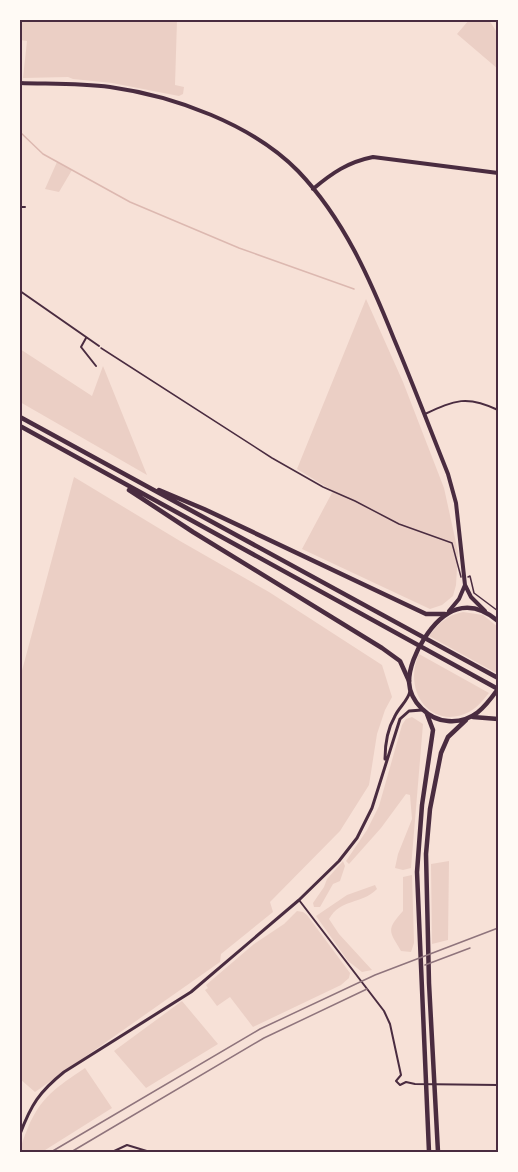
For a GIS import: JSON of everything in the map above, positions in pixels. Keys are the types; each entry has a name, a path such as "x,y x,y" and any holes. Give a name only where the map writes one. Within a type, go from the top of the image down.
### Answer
{"main road":[{"path":"20,83 110,87 166,99 219,118 277,153 297,170 342,228 381,306 448,474 456,503 465,585 459,599 433,625 419,646 409,681"},
{"path":"313,189 340,168 360,160 373,158 498,173"},
{"path":"20,417 498,678"},
{"path":"20,426 498,689 486,706 448,737 441,753 430,809 426,871 438,1152"},
{"path":"114,479 193,532 364,636 400,661 410,689 425,712 433,730 422,805 417,872 429,1152"},
{"path":"140,482 204,509 426,614 447,613 467,608 488,613"},
{"path":"465,585 471,597 498,619"},
{"path":"425,712 441,720 466,720"},
{"path":"473,717 498,719"}],"street":[{"path":"20,207 25,207"},
{"path":"20,291 99,346"},
{"path":"86,338 81,347 96,366"},
{"path":"424,414 444,405 464,400 476,401 498,410"},
{"path":"385,763 385,751 392,723 408,698 410,689"},
{"path":"20,1134 30,1108 46,1087 98,1050 191,993 299,900 339,861 357,838 377,794 402,715 412,710 425,712"},
{"path":"299,900 374,995 390,1024 401,1075 405,1077 406,1082"},
{"path":"401,1075 396,1079 398,1084 402,1085 406,1082 498,1085"},
{"path":"112,1152 127,1145 150,1152"}],"path":[{"path":"99,346 272,458 323,487 399,524 452,543 459,577 470,576 474,593 498,611"}],"shaded area":[{"path":"20,20 177,20 175,85 184,87 183,94 179,96 68,77 23,78 27,41 20,40"},
{"path":"469,20 489,20 498,34 498,69 457,34"},
{"path":"57,162 72,170 59,192 45,189"},
{"path":"366,299 403,382 444,488 458,552 453,596 442,605 430,609 302,549 333,491 297,469"},
{"path":"20,349 92,396 103,366 147,475 20,402"},
{"path":"74,477 269,592 382,665 392,697 377,734 369,785 340,831 270,902 273,912 221,954 220,962 35,1092 20,1079 20,678"},
{"path":"463,612 483,615 498,627 498,674 429,636 443,621"},
{"path":"419,654 489,693 478,706 469,712 455,716 443,716 432,712 417,694 414,681"},
{"path":"412,717 423,724 411,868 403,870 395,868 412,819 410,795 406,794 381,828 349,864 346,861 367,830 379,806 402,725 406,719"},
{"path":"343,861 345,866 340,881 333,884 320,907 314,907 313,903 327,879"},
{"path":"449,861 448,940 432,944 431,864"},
{"path":"412,875 414,943 411,952 401,951 391,931 394,922 403,911 403,877"},
{"path":"375,885 377,889 371,894 345,904 329,919 339,934 372,970 362,972 348,961 316,916 347,895"},
{"path":"297,911 307,915 350,973 349,978 341,985 253,1027 230,997 217,1006 205,990 208,988 206,985 254,944 284,924"},
{"path":"182,1001 218,1044 146,1088 114,1051"},
{"path":"85,1068 112,1108 42,1152 20,1152 32,1119 44,1101 58,1087"}],"waterway":[{"path":"20,132 43,154 130,202 239,248 354,289"}],"railway":[{"path":"51,1152 260,1029 375,975 498,928"},
{"path":"425,965 470,948"},
{"path":"71,1152 264,1038 367,989"}]}
